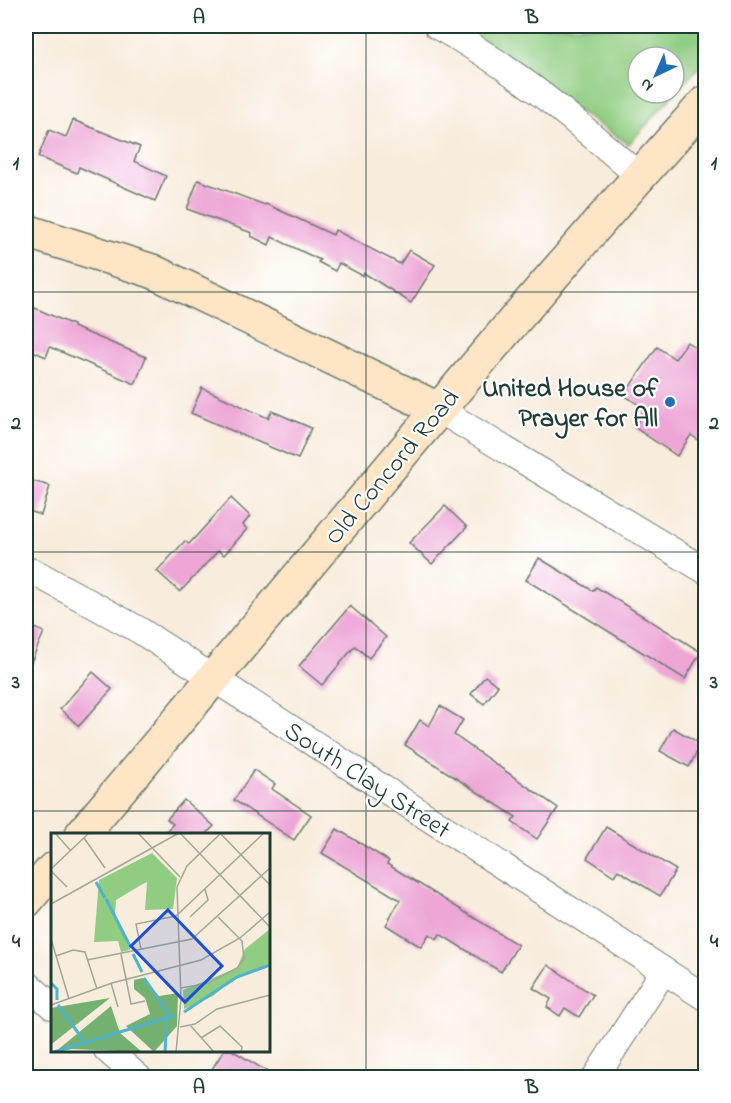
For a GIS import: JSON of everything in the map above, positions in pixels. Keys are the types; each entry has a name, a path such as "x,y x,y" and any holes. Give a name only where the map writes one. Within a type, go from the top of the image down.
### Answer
{"main road":[{"name":"Old Concord Road","path":"83,833 438,409 705,102"},
{"path":"26,231 152,271 438,409"},
{"path":"26,901 51,871"}],"street":[{"path":"437,26 474,45 555,103 639,176"},
{"path":"438,409 705,571"},
{"name":"South Clay Street","path":"26,570 34,572 139,630 705,998"},
{"path":"595,1077 663,972"},
{"path":"26,983 51,1005"},
{"path":"109,1052 139,1077"}],"green space":[{"path":"433,26 705,26 705,60 686,81 686,45 626,45 626,105 664,105 629,144 474,45"}],"building":[{"path":"73,120 140,147 134,161 166,176 155,201 79,167 77,173 38,157 49,130 66,137"},
{"path":"198,180 266,204 333,235 335,230 400,264 409,250 435,265 411,303 364,273 363,276 339,263 335,271 318,262 320,260 272,237 269,245 251,236 252,233 187,209"},
{"path":"26,304 73,327 146,357 135,384 50,347 46,357 26,348"},
{"name":"United House of Prayer for All","path":"687,342 705,354 705,445 691,435 677,456 634,427 645,409 624,395 657,347 675,359"},
{"path":"202,388 268,418 272,411 311,428 298,459 191,413"},
{"path":"26,479 50,486 41,515 26,510"},
{"path":"231,498 250,516 243,525 247,529 224,555 218,551 180,592 157,571 185,541 189,544"},
{"path":"445,506 467,527 432,564 409,543"},
{"path":"539,558 593,591 596,587 701,652 685,679 526,580"},
{"path":"350,606 386,637 369,658 355,646 322,685 299,666"},
{"path":"26,624 44,632 26,674"},
{"path":"93,672 112,689 79,726 60,709"},
{"path":"485,676 498,686 484,704 471,694"},
{"path":"440,706 463,720 454,735 558,808 537,839 512,822 516,817 405,745 420,720 429,726"},
{"path":"673,728 701,744 689,767 660,751"},
{"path":"254,770 275,784 272,789 311,815 294,840 234,800"},
{"path":"184,800 214,826 207,833 164,833 173,824 167,819"},
{"path":"606,827 676,870 660,896 618,870 614,876 587,858"},
{"path":"337,829 389,861 387,864 518,945 501,972 440,934 437,939 429,934 421,947 386,925 400,900 322,853"},
{"path":"548,965 593,995 579,1017 565,1008 560,1016 547,1007 551,999 533,988"},
{"path":"223,1052 235,1052 276,1077 226,1077 212,1069"}],"place":[{"name":"United House of Prayer for All","path":"670,402"}]}
